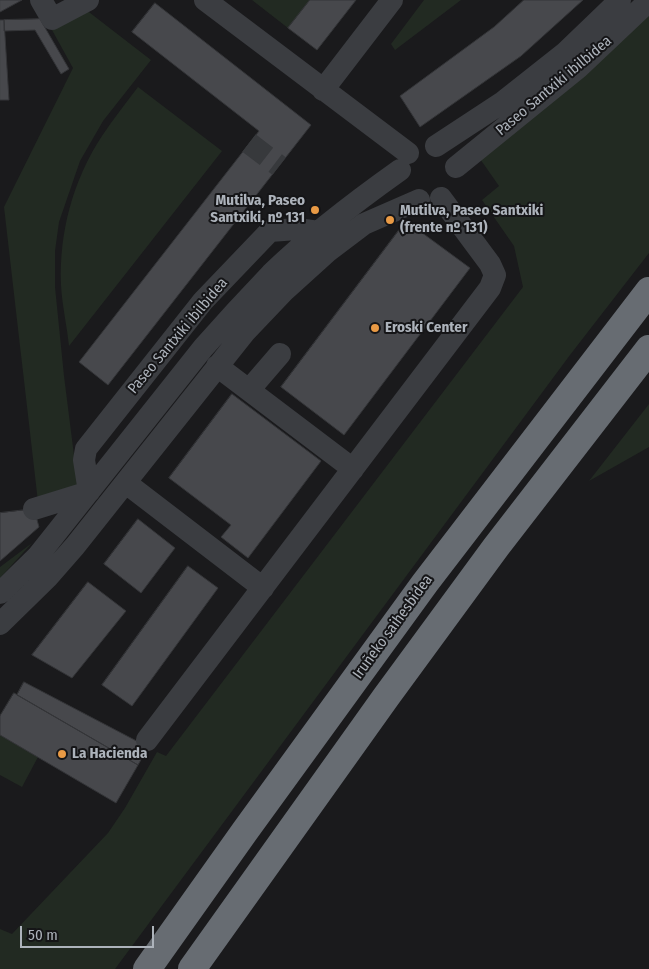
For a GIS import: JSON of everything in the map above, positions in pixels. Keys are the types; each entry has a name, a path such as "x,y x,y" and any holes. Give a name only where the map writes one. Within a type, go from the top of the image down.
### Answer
{"highway":[{"name":"Iruñeko saihesbidea","path":"147,969 425,583 649,291"},
{"path":"192,969 496,547 649,349"},
{"path":"210,969 322,788"},
{"path":"131,969 149,943 245,831"}],"street":[{"path":"41,0 52,20 88,0"},
{"path":"205,0 323,90 404,162"},
{"path":"323,90 392,0"},
{"name":"Paseo Santxiki ibilbidea","path":"436,146 503,102 565,52 620,0"},
{"name":"Paseo Santxiki ibilbidea","path":"456,167 578,68 649,1"},
{"path":"421,146 436,146 449,154 456,167 454,185 449,193 434,201 419,200 411,196 404,188 400,179 404,162 421,146"},
{"name":"Paseo Santxiki ibilbidea","path":"0,593 37,556 229,318 272,273 318,232 404,162"},
{"path":"147,740 490,288 495,275 490,264 441,198"},
{"path":"0,624 47,578 75,546 217,366 245,332 285,290 327,252 364,224 419,200"},
{"name":"Paseo Santxiki ibilbidea","path":"89,492 84,460 86,449 203,301 270,231 297,229 318,232"},
{"path":"249,390 280,354"},
{"path":"217,366 353,469"},
{"path":"126,483 263,588"},
{"path":"34,509 89,492"}],"shaded area":[{"path":"252,0 310,0 288,28"},
{"path":"424,0 461,0 395,50 391,44"},
{"path":"85,9 151,60 103,121 80,161 59,222 55,251 55,287 78,487 38,502 4,207 73,68 52,30"},
{"path":"649,10 649,253 570,355 115,969 0,969 0,929 12,934 108,833 125,808 157,752 166,756 523,287 514,246 482,200 499,186 478,156"},
{"path":"138,87 222,151 69,346 61,285 61,265 65,226 70,207 83,170 92,153 111,123"},
{"path":"649,404 649,447 589,481"},
{"path":"32,543 0,578 0,567"},
{"path":"0,735 38,757 22,787 0,775"}],"building":[{"path":"0,0 22,0 0,12"},
{"path":"310,0 356,0 317,50 288,28"},
{"path":"524,0 583,0 521,56 420,127 400,96 494,27"},
{"path":"155,3 311,125 108,385 79,362 259,131 132,32"},
{"path":"40,19 69,69 61,74 35,30 4,31 4,20"},
{"path":"0,20 4,20 9,100 0,100"},
{"name":"Eroski Center","path":"406,221 470,268 344,435 281,387"},
{"path":"232,394 321,461 248,558 221,537 231,525 169,478"},
{"path":"34,509 39,527 0,561 0,513"},
{"path":"138,519 175,548 141,593 104,564"},
{"path":"188,566 218,588 132,706 102,685"},
{"path":"88,582 126,611 72,678 32,655"},
{"path":"24,682 148,747 138,765 17,695"},
{"path":"14,693 138,765 116,803 0,735 0,716"}],"tunnel":[{"path":"249,143 279,166"}],"place":[{"name":"Mutilva, Paseo Santxiki, nº 131","path":"315,210"},
{"name":"Mutilva, Paseo Santxiki (frente nº 131)","path":"390,220"},
{"name":"Eroski Center","path":"375,328"},
{"name":"La Hacienda","path":"62,754"}]}
